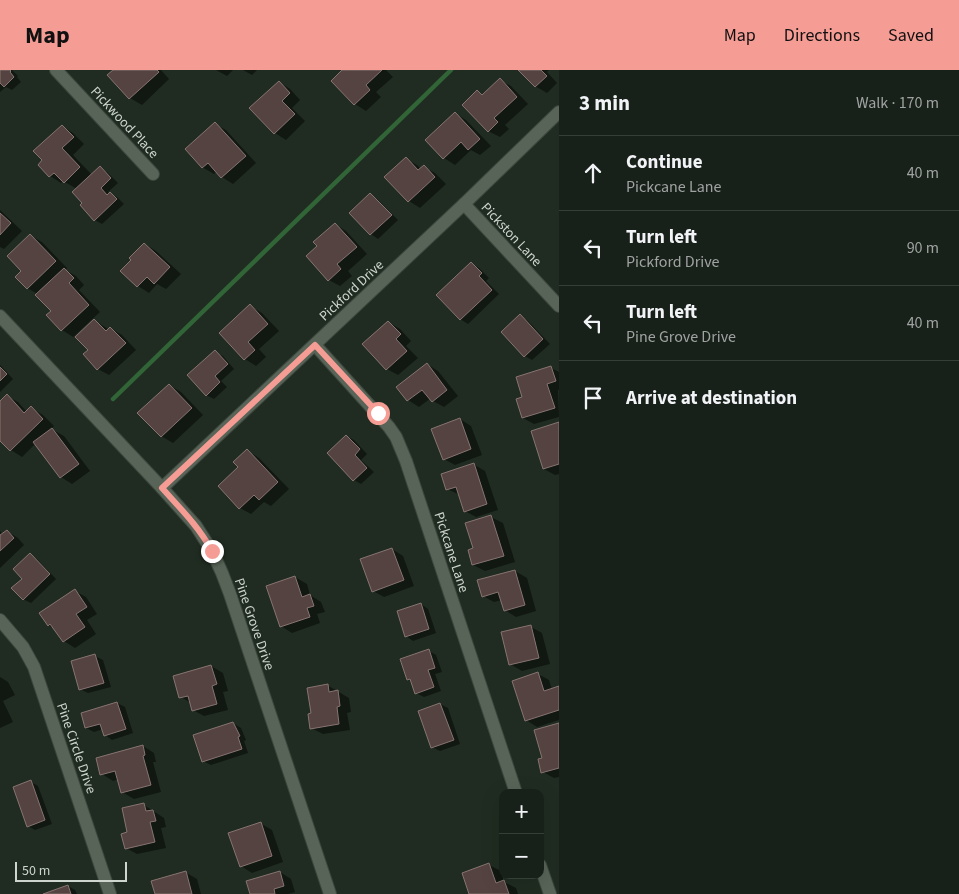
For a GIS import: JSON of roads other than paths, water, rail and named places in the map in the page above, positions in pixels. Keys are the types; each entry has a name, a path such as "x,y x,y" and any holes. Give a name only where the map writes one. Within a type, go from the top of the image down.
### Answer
{"street":[{"name":"Pickwood Place","path":"56,70 153,174"},
{"name":"Pickford Drive","path":"162,488 559,112"},
{"name":"Pickston Lane","path":"464,204 559,306"},
{"name":"Pine Grove Drive","path":"0,316 162,488 205,538 222,573 330,894"},
{"name":"Pickcane Lane","path":"315,345 378,413 396,437 409,470 515,789"},
{"name":"Pine Circle Drive","path":"0,620 24,648 34,667 110,894"},
{"path":"544,877 550,894"}],"waterway":[{"path":"113,399 451,70"}]}
